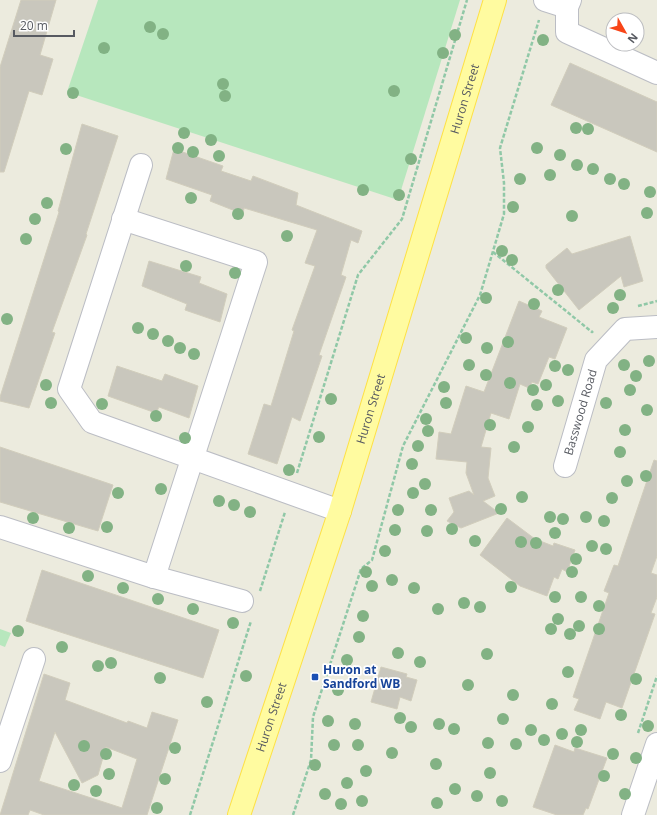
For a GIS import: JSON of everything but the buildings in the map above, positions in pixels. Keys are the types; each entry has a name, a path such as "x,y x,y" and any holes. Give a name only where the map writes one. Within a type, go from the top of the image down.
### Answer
{"main road":[{"name":"Huron Street","path":"239,815 340,511 495,0"}],"street":[{"path":"542,9 569,4 567,32 657,73"},
{"path":"141,165 69,389 92,422 191,456 340,511"},
{"path":"123,219 256,262 191,456 154,577"},
{"name":"Basswood Road","path":"565,466 596,360 625,329 657,328"},
{"path":"0,527 154,577 251,602"},
{"path":"0,760 34,659"},
{"path":"633,815 657,744"}],"path":[{"path":"190,815 251,602 291,493 358,274 402,218 466,0"},
{"path":"293,815 310,760 312,717 361,569 372,560 403,446 480,295 504,214 504,183 500,148 542,9"},
{"path":"493,252 592,332"}],"green space":[{"path":"98,0 460,0 398,200 67,92"},
{"path":"0,629 11,633 5,647 0,645"}],"place":[{"name":"Huron at Sandford WB","path":"315,677"}]}
